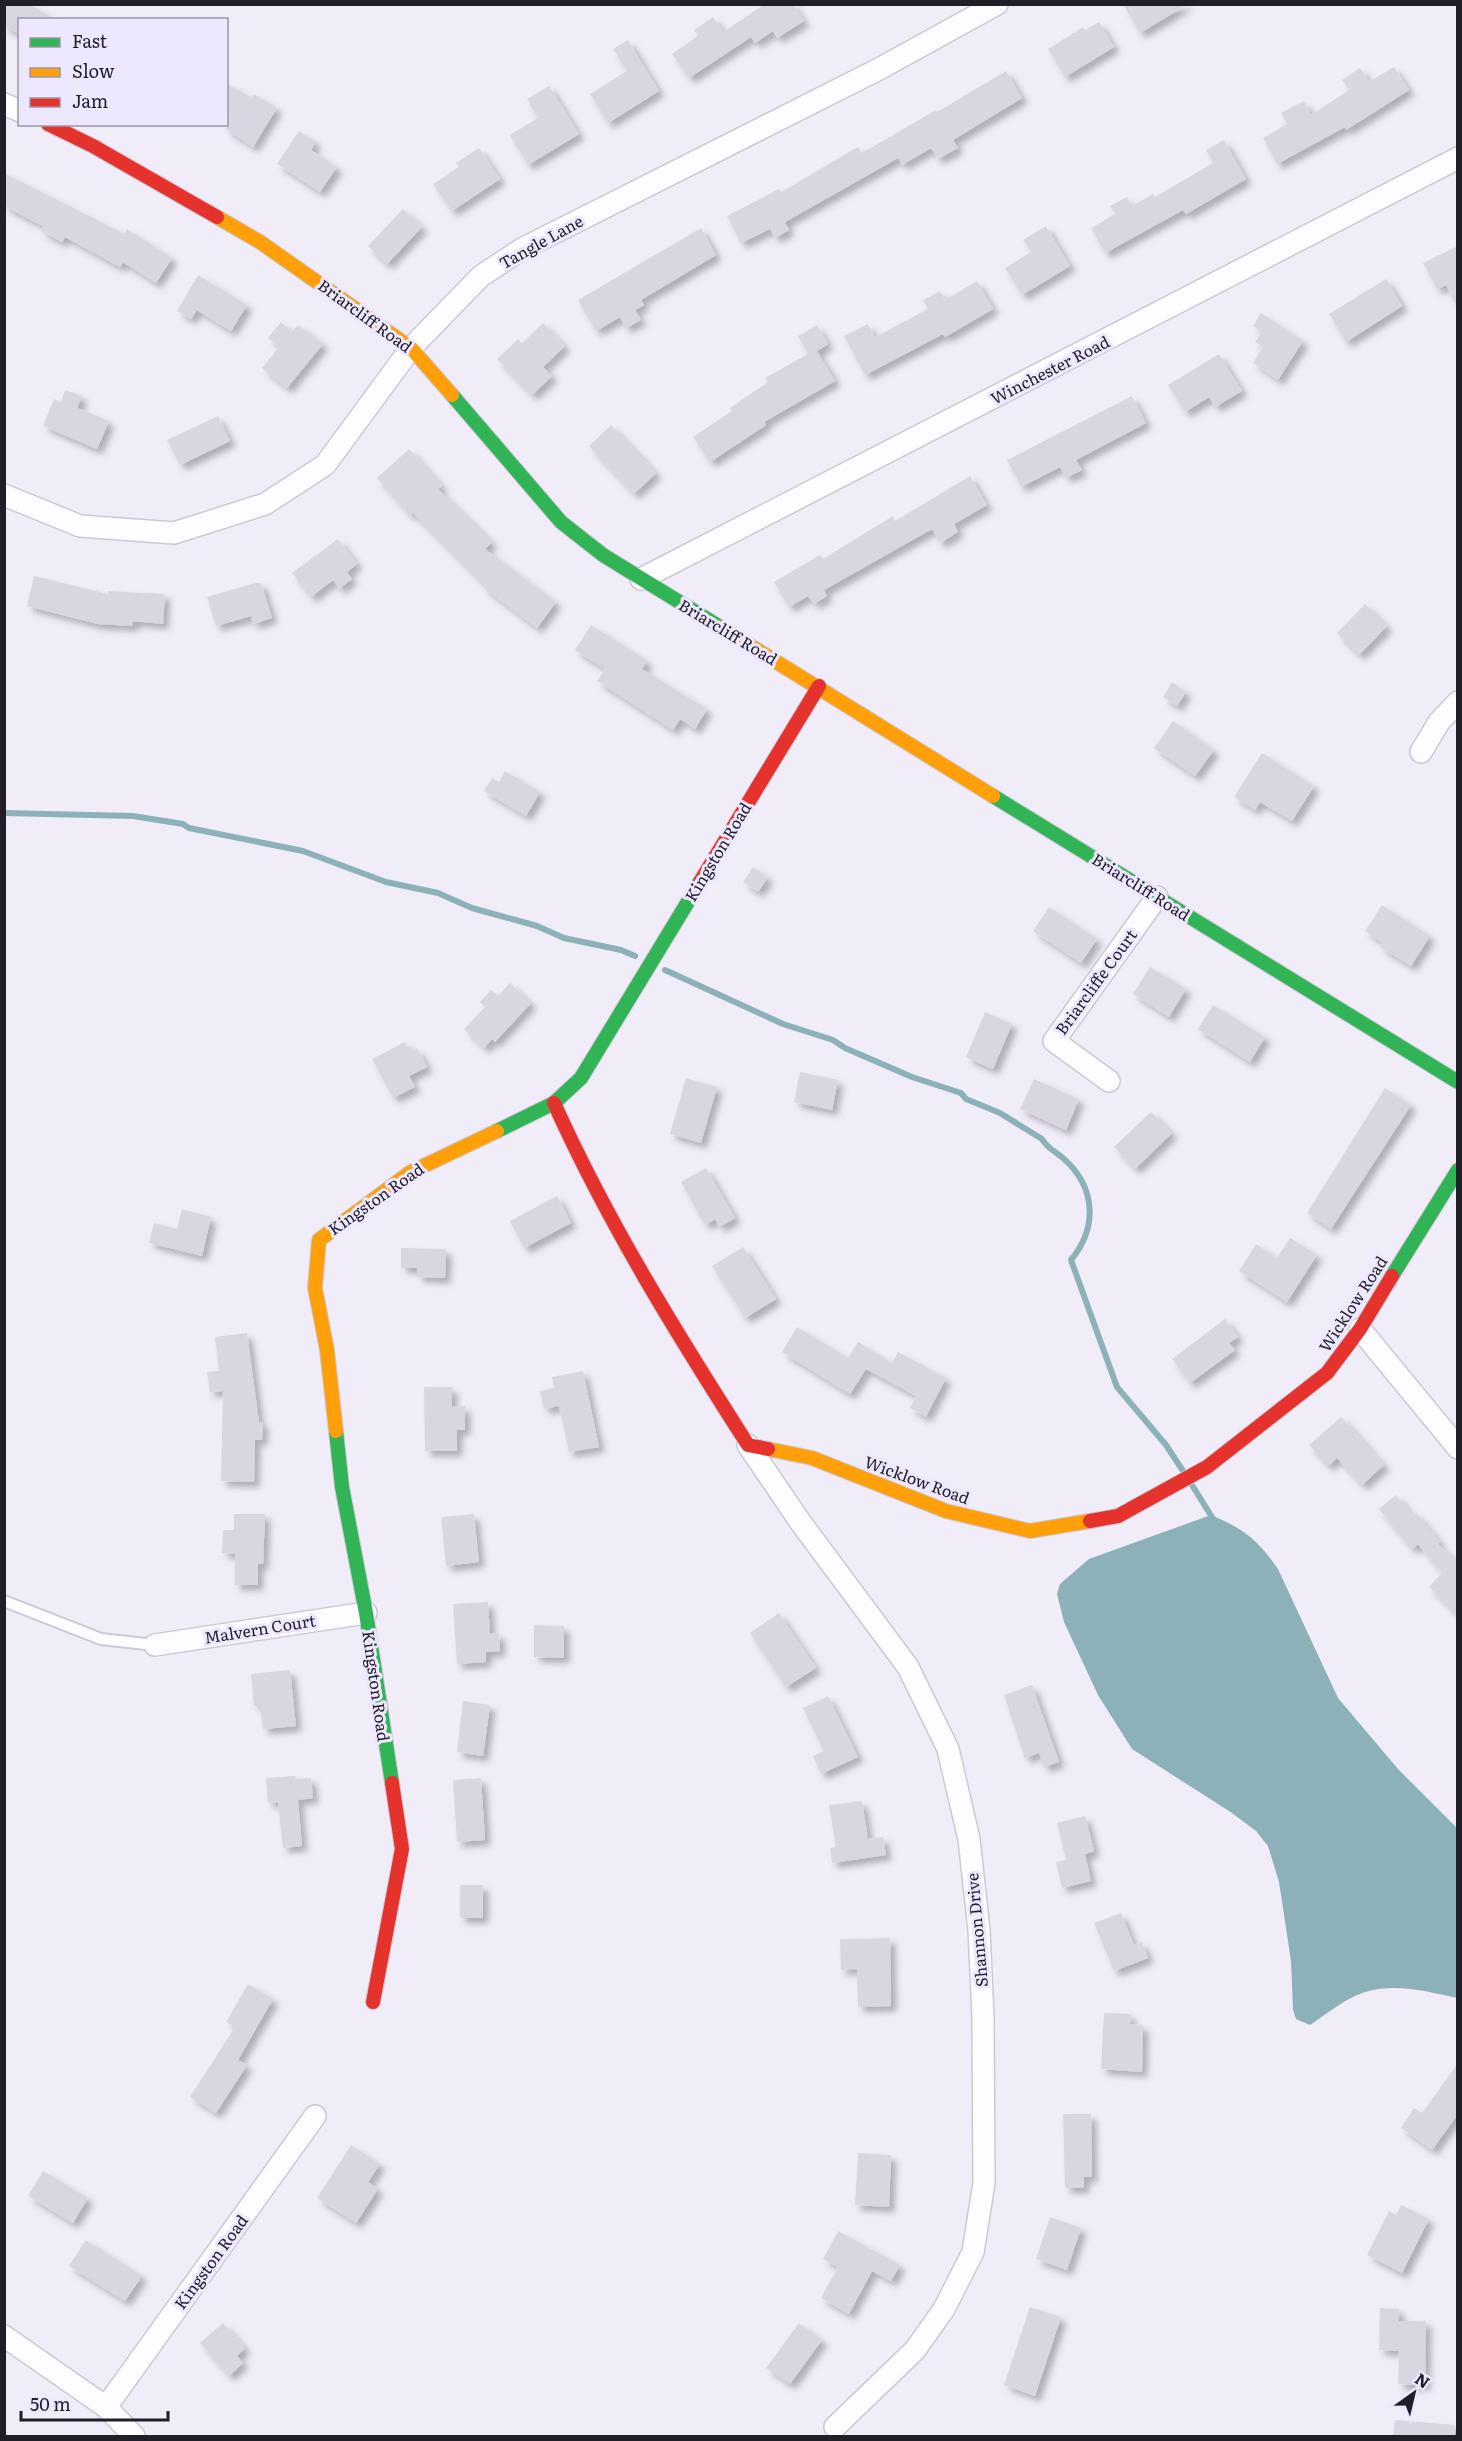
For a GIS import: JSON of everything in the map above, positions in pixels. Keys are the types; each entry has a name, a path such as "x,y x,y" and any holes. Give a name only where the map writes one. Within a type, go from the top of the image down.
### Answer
{"street":[{"name":"Tangle Lane","path":"4,495 80,526 174,533 265,504 325,465 411,348 481,276 522,249 879,69 997,4"},
{"path":"4,104 18,110"},
{"name":"Briarcliff Road","path":"52,126 93,146 261,242 411,348 561,522 603,555 819,686 1458,1082"},
{"name":"Winchester Road","path":"641,579 1458,158"},
{"name":"Kingston Road","path":"373,2002 402,1849 366,1613 342,1487 327,1350 315,1288 319,1240 411,1172 554,1103 581,1078 819,686"},
{"path":"1421,752 1438,722 1458,702"},
{"name":"Briarcliffe Court","path":"1109,1081 1054,1041 1157,897"},
{"path":"554,1103 572,1144 627,1248 676,1334 748,1446"},
{"name":"Wicklow Road","path":"748,1446 812,1458 946,1511 1030,1532 1118,1516 1207,1467 1327,1373 1360,1329 1458,1170"},
{"path":"1360,1329 1458,1448"},
{"name":"Shannon Drive","path":"748,1446 801,1523 908,1666 948,1749 969,1839 979,1930 983,2017 984,2183 973,2252 945,2309 915,2350 835,2427"},
{"name":"Malvern Court","path":"155,1645 366,1613"},
{"name":"Kingston Road","path":"106,2407 315,2116"},
{"path":"4,2336 106,2407 134,2436"}],"lane":[{"path":"4,1601 101,1639 155,1645"}],"water":[{"path":"1211,1515 1249,1536 1278,1569 1338,1698 1398,1769 1457,1828 1457,1998 1407,1989 1382,1989 1351,1998 1310,2025 1296,2019 1293,2010 1291,1961 1279,1882 1268,1846 1256,1831 1232,1813 1132,1749 1098,1695 1064,1622 1057,1594 1060,1584 1089,1559"}],"building":[{"path":"4,4 28,4 53,18 18,18 18,33 4,26"},
{"path":"765,4 793,4 804,21 777,38 773,31 755,43 751,37 689,78 672,54 698,36 694,30 713,17 723,32"},
{"path":"1123,4 1188,4 1140,33"},
{"path":"1099,22 1114,47 1065,77 1048,49 1083,27 1085,30"},
{"path":"628,40 659,91 608,123 590,94 627,71 613,49"},
{"path":"1394,67 1409,90 1346,130 1345,127 1277,164 1263,138 1287,124 1281,113 1304,101 1311,115 1349,90 1342,80 1360,68 1369,82"},
{"path":"1006,71 1022,98 953,140 958,148 938,159 931,148 902,165 898,158 785,222 789,230 775,238 770,229 741,243 727,216 779,189 781,192 858,147 862,153"},
{"path":"228,84 252,98 254,94 277,108 253,147 226,129 228,126"},
{"path":"549,86 579,134 528,165 510,135 538,118 527,99"},
{"path":"299,131 316,142 311,150 337,167 320,192 277,164"},
{"path":"1224,140 1246,179 1186,214 1183,210 1105,253 1091,228 1115,214 1110,206 1127,197 1132,206 1153,194 1155,197 1213,163 1206,150"},
{"path":"479,148 500,179 452,211 433,184 459,167 456,163"},
{"path":"4,173 124,234 127,229 172,258 156,283 123,262 120,267 65,237 62,242 41,231 43,226 4,206"},
{"path":"403,209 422,227 387,264 368,246"},
{"path":"1046,226 1070,266 1022,295 1005,268 1031,252 1023,240"},
{"path":"701,228 716,255 641,300 644,305 635,310 641,320 626,328 620,317 596,331 578,300"},
{"path":"1458,246 1458,308 1446,285 1437,289 1423,263"},
{"path":"198,275 247,305 231,331 197,310 191,319 177,311"},
{"path":"1386,279 1402,306 1346,342 1329,314"},
{"path":"977,281 993,309 945,337 943,334 865,375 844,336 868,324 875,337 928,309 923,300 940,291 945,300"},
{"path":"1261,313 1303,341 1278,380 1253,363 1263,347 1255,342 1262,332 1253,326"},
{"path":"281,322 292,332 298,325 323,344 287,388 262,368 279,347 268,338"},
{"path":"543,323 565,346 543,367 552,376 532,395 497,359 518,339 522,343"},
{"path":"817,325 828,344 817,351 835,381 764,422 766,425 710,462 693,437 732,411 730,408 768,382 765,378 808,354 798,336"},
{"path":"1219,354 1242,391 1215,407 1209,397 1185,412 1168,385"},
{"path":"65,390 82,396 77,408 109,421 97,449 43,426 54,399 61,402"},
{"path":"1132,396 1146,423 1076,460 1082,470 1066,478 1060,467 1021,487 1007,460"},
{"path":"218,416 230,441 180,465 167,440"},
{"path":"611,425 656,473 634,494 589,446"},
{"path":"409,449 442,486 438,489 492,542 485,549 556,602 537,628 484,588 485,585 413,513 410,515 377,478"},
{"path":"970,476 987,505 954,524 958,532 940,543 932,529 824,590 827,596 814,604 808,596 789,607 774,582 820,555 823,559 893,516 895,521"},
{"path":"338,539 357,564 347,572 352,579 339,589 333,580 311,597 292,573"},
{"path":"34,576 108,594 108,591 165,594 163,624 133,621 133,626 98,624 27,606"},
{"path":"261,583 272,618 253,624 251,616 216,626 207,597"},
{"path":"1365,604 1387,626 1359,655 1337,633"},
{"path":"591,625 647,661 642,669 707,709 695,729 680,719 673,730 597,681 605,669 575,650"},
{"path":"1172,682 1186,692 1177,706 1163,697"},
{"path":"1173,721 1214,750 1195,776 1154,748"},
{"path":"1262,753 1314,786 1292,821 1260,802 1255,810 1234,797"},
{"path":"505,771 540,792 526,816 484,791 492,778 499,782"},
{"path":"753,867 768,877 758,892 743,882"},
{"path":"1382,905 1430,936 1411,966 1380,947 1383,943 1365,931"},
{"path":"1049,907 1097,939 1081,963 1033,931"},
{"path":"1150,967 1186,989 1169,1017 1133,994"},
{"path":"510,983 531,1003 495,1042 492,1039 484,1048 464,1029 485,1007 480,1002 491,990 498,996"},
{"path":"1213,1005 1265,1037 1250,1062 1198,1029"},
{"path":"985,1012 1012,1024 993,1069 966,1057"},
{"path":"405,1042 410,1052 417,1048 427,1067 409,1076 415,1087 393,1098 372,1059"},
{"path":"800,1072 838,1080 832,1110 794,1102"},
{"path":"686,1078 717,1087 701,1143 670,1134"},
{"path":"1034,1079 1079,1099 1066,1130 1020,1109"},
{"path":"1385,1088 1411,1105 1331,1229 1307,1213"},
{"path":"1151,1112 1172,1133 1135,1169 1114,1147"},
{"path":"706,1168 735,1218 719,1227 715,1219 705,1225 681,1182"},
{"path":"557,1196 571,1223 524,1248 510,1221"},
{"path":"182,1209 211,1217 202,1256 149,1243 154,1223 177,1229"},
{"path":"1290,1238 1317,1255 1287,1302 1239,1271 1256,1244 1277,1258"},
{"path":"743,1247 776,1299 745,1318 712,1266"},
{"path":"401,1248 446,1249 445,1278 417,1277 417,1268 401,1268"},
{"path":"1225,1319 1238,1337 1229,1343 1235,1350 1190,1383 1172,1359"},
{"path":"797,1327 848,1358 858,1342 892,1363 898,1352 946,1378 926,1417 910,1408 916,1396 866,1369 850,1394 782,1352"},
{"path":"247,1333 259,1422 263,1422 262,1440 255,1440 254,1482 221,1481 223,1391 210,1392 207,1372 219,1371 215,1337"},
{"path":"583,1371 599,1447 569,1452 559,1406 544,1409 540,1391 554,1388 552,1377"},
{"path":"424,1387 452,1387 452,1407 465,1406 465,1430 457,1430 457,1451 425,1451"},
{"path":"1341,1417 1384,1465 1362,1485 1337,1458 1328,1466 1309,1445"},
{"path":"1396,1495 1413,1516 1416,1513 1440,1542 1438,1544 1455,1560 1458,1557 1458,1615 1429,1587 1442,1573 1418,1544 1412,1549 1379,1509"},
{"path":"234,1514 265,1514 263,1564 258,1564 258,1585 235,1585 235,1554 222,1553 223,1530 234,1530"},
{"path":"474,1514 479,1562 446,1566 441,1517"},
{"path":"488,1602 490,1634 499,1633 500,1651 486,1652 486,1662 457,1664 453,1604"},
{"path":"779,1613 816,1668 786,1687 750,1633"},
{"path":"534,1625 564,1626 564,1658 534,1657"},
{"path":"290,1670 296,1726 263,1729 260,1706 254,1706 251,1674"},
{"path":"1032,1685 1059,1762 1044,1767 1039,1753 1025,1758 1004,1695"},
{"path":"828,1696 858,1757 821,1774 813,1756 824,1751 803,1708"},
{"path":"463,1701 490,1705 483,1756 457,1752"},
{"path":"295,1776 295,1779 311,1778 313,1798 298,1800 302,1846 283,1848 278,1802 268,1803 266,1778"},
{"path":"481,1778 485,1840 457,1842 453,1780"},
{"path":"862,1801 868,1839 883,1837 886,1855 832,1863 830,1848 836,1847 829,1805"},
{"path":"1085,1816 1094,1851 1085,1854 1091,1881 1062,1888 1056,1862 1066,1860 1057,1823"},
{"path":"460,1885 483,1885 483,1918 460,1918"},
{"path":"1121,1913 1134,1945 1142,1942 1148,1958 1114,1971 1094,1923"},
{"path":"890,1938 891,2006 858,2007 857,1969 841,1970 840,1939"},
{"path":"248,1984 273,1999 238,2060 247,2065 216,2113 190,2097 235,2027 226,2022"},
{"path":"1104,2013 1131,2014 1130,2024 1143,2025 1142,2072 1101,2069"},
{"path":"1458,2063 1458,2114 1432,2150 1401,2128 1414,2108 1422,2113"},
{"path":"1063,2114 1091,2114 1092,2177 1084,2177 1084,2188 1065,2188"},
{"path":"351,2145 380,2164 368,2182 378,2189 356,2223 317,2198"},
{"path":"858,2153 891,2155 889,2207 855,2205"},
{"path":"43,2171 88,2198 73,2223 28,2196"},
{"path":"1401,2205 1429,2219 1402,2273 1367,2255 1389,2211 1396,2215"},
{"path":"1050,2217 1081,2228 1067,2270 1036,2259"},
{"path":"838,2231 900,2265 891,2281 872,2271 849,2314 821,2298 838,2267 823,2259"},
{"path":"86,2240 142,2276 125,2301 69,2266"},
{"path":"1030,2307 1061,2317 1035,2396 1004,2385"},
{"path":"1380,2308 1399,2309 1399,2321 1426,2321 1425,2385 1398,2384 1399,2351 1379,2350"},
{"path":"223,2323 245,2348 237,2356 243,2363 229,2376 200,2343"},
{"path":"799,2323 822,2340 790,2384 766,2368"},
{"path":"1395,2420 1455,2425 1454,2436 1393,2436"}],"waterway":[{"path":"4,813 133,816 183,824 189,828 303,851 386,882 438,893 472,908 537,926 564,938 621,950 635,956"},
{"path":"665,970 783,1024 833,1040 845,1048 912,1077 961,1093 966,1099 1000,1113 1042,1139 1049,1148 1063,1158 1082,1182 1090,1208 1086,1234 1071,1260 1117,1387 1166,1445 1183,1471"},
{"path":"1192,1485 1215,1522"}],"traffic: fast":[{"path":"452,395 561,522 603,555 720,627"},
{"path":"993,796 1458,1082"},
{"path":"497,1131 554,1103 581,1078 700,882"},
{"path":"1392,1276 1458,1170"},
{"path":"336,1431 342,1487 366,1613 392,1783"}],"traffic: slow":[{"path":"217,217 260,242 411,348 452,395"},
{"path":"720,627 993,796"},
{"path":"336,1431 327,1350 315,1288 319,1240 411,1172 497,1131"},
{"path":"768,1449 812,1458 946,1511 1030,1531 1090,1521"}],"traffic: jam":[{"path":"52,126 93,146 217,217"},
{"path":"700,882 819,686"},
{"path":"554,1103 620,1235 695,1362 748,1445 768,1449"},
{"path":"1090,1521 1118,1516 1207,1467 1327,1373 1360,1329 1392,1276"},
{"path":"373,2002 402,1849 392,1783"}]}
